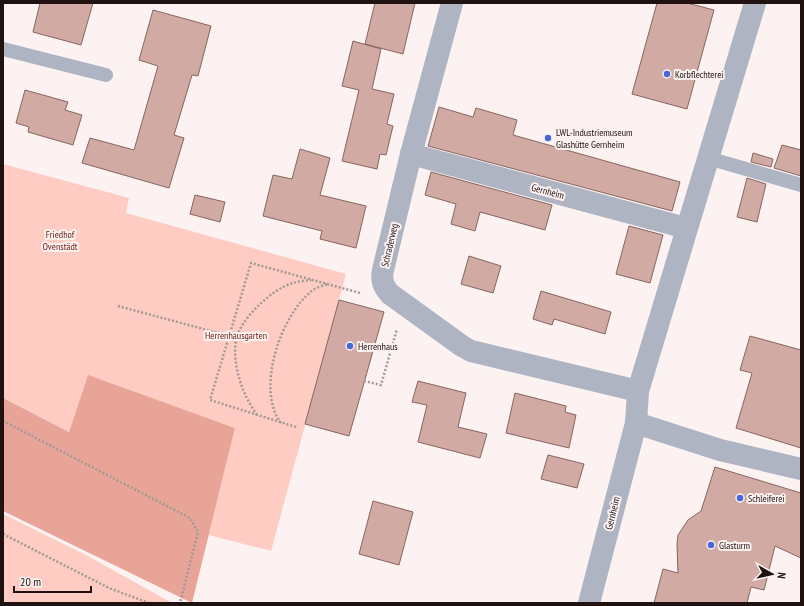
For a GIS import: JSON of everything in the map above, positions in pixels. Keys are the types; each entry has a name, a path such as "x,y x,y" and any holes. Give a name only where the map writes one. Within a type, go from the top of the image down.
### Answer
{"street":[{"name":"Schraderweg","path":"386,289 382,279 383,270 411,154 452,3"},
{"name":"Gernheim","path":"589,603 636,423 638,391 755,3"},
{"name":"Gernheim","path":"411,154 686,228"},
{"path":"386,289 404,304 471,351 638,391"},
{"path":"636,423 720,450 801,469"}],"lane":[{"path":"3,49 106,75"},
{"path":"708,158 801,186"}],"path":[{"path":"296,427 210,400 251,263 372,296 381,295 386,289"},
{"path":"257,416 249,404 237,369 235,353 237,338 242,327 258,306 276,290 292,283 313,280"},
{"path":"281,423 276,416 272,404 271,388 277,347 290,315 300,302 314,289 328,284"},
{"path":"364,381 382,385 404,304"},
{"path":"118,306 237,338"},
{"path":"3,421 190,518 198,532 180,603"},
{"path":"3,534 108,588 149,603"}],"green space":[{"name":"Herrenhausgarten","path":"3,164 129,198 126,213 346,274 271,551 209,535 235,428 88,376 69,432 3,398"},
{"path":"3,514 86,555 172,603 3,603"}],"shaded area":[{"path":"88,375 235,428 192,603 3,511 3,398 69,432"}],"building":[{"path":"40,3 93,3 81,45 33,32"},
{"path":"375,3 415,3 403,54 365,44"},
{"name":"Korbflechterei","path":"657,3 687,3 714,10 687,109 632,94"},
{"path":"153,10 211,26 198,76 192,75 174,135 184,138 169,188 82,163 90,138 134,150 158,66 139,60"},
{"path":"353,41 381,49 372,89 394,94 387,124 393,126 386,155 380,154 377,169 342,161 359,90 342,86"},
{"path":"25,90 68,102 65,110 82,115 73,145 28,132 29,127 16,123"},
{"path":"439,107 473,117 476,108 517,120 513,135 680,182 672,211 428,146"},
{"path":"782,145 801,150 801,176 774,168"},
{"path":"300,149 330,158 320,195 366,206 356,248 320,239 322,231 263,216 273,175 292,179"},
{"path":"753,153 773,159 771,167 751,162"},
{"path":"431,172 552,205 545,230 480,212 475,231 451,224 456,204 425,195"},
{"path":"747,178 766,184 757,222 737,217"},
{"path":"195,195 225,202 220,222 190,214"},
{"path":"629,226 663,235 650,283 616,274"},
{"path":"469,256 501,266 493,293 461,284"},
{"path":"541,291 611,312 605,334 554,319 552,325 533,319"},
{"name":"Herrenhaus","path":"339,300 384,312 349,436 305,424"},
{"path":"750,336 801,350 801,448 736,428 752,373 740,370"},
{"path":"418,381 466,393 458,427 487,434 480,458 418,442 427,405 412,402"},
{"path":"515,393 566,406 565,412 576,415 569,448 506,433"},
{"path":"548,455 584,464 577,488 541,479"},
{"path":"715,467 801,493 801,558 775,546 764,590 751,587 747,603 654,603 663,569 678,573 678,535 688,520 701,511"},
{"path":"373,501 413,512 399,565 359,554"}],"place":[{"name":"Korbflechterei","path":"667,74"},
{"name":"LWL-Industriemuseum Glashütte Gernheim","path":"548,138"},
{"name":"Herrenhaus","path":"350,346"},
{"name":"Schleiferei","path":"740,498"},
{"name":"Glasturm","path":"711,545"}],"park label":[{"name":"Friedhof Ovenstädt","path":"60,240"}]}
